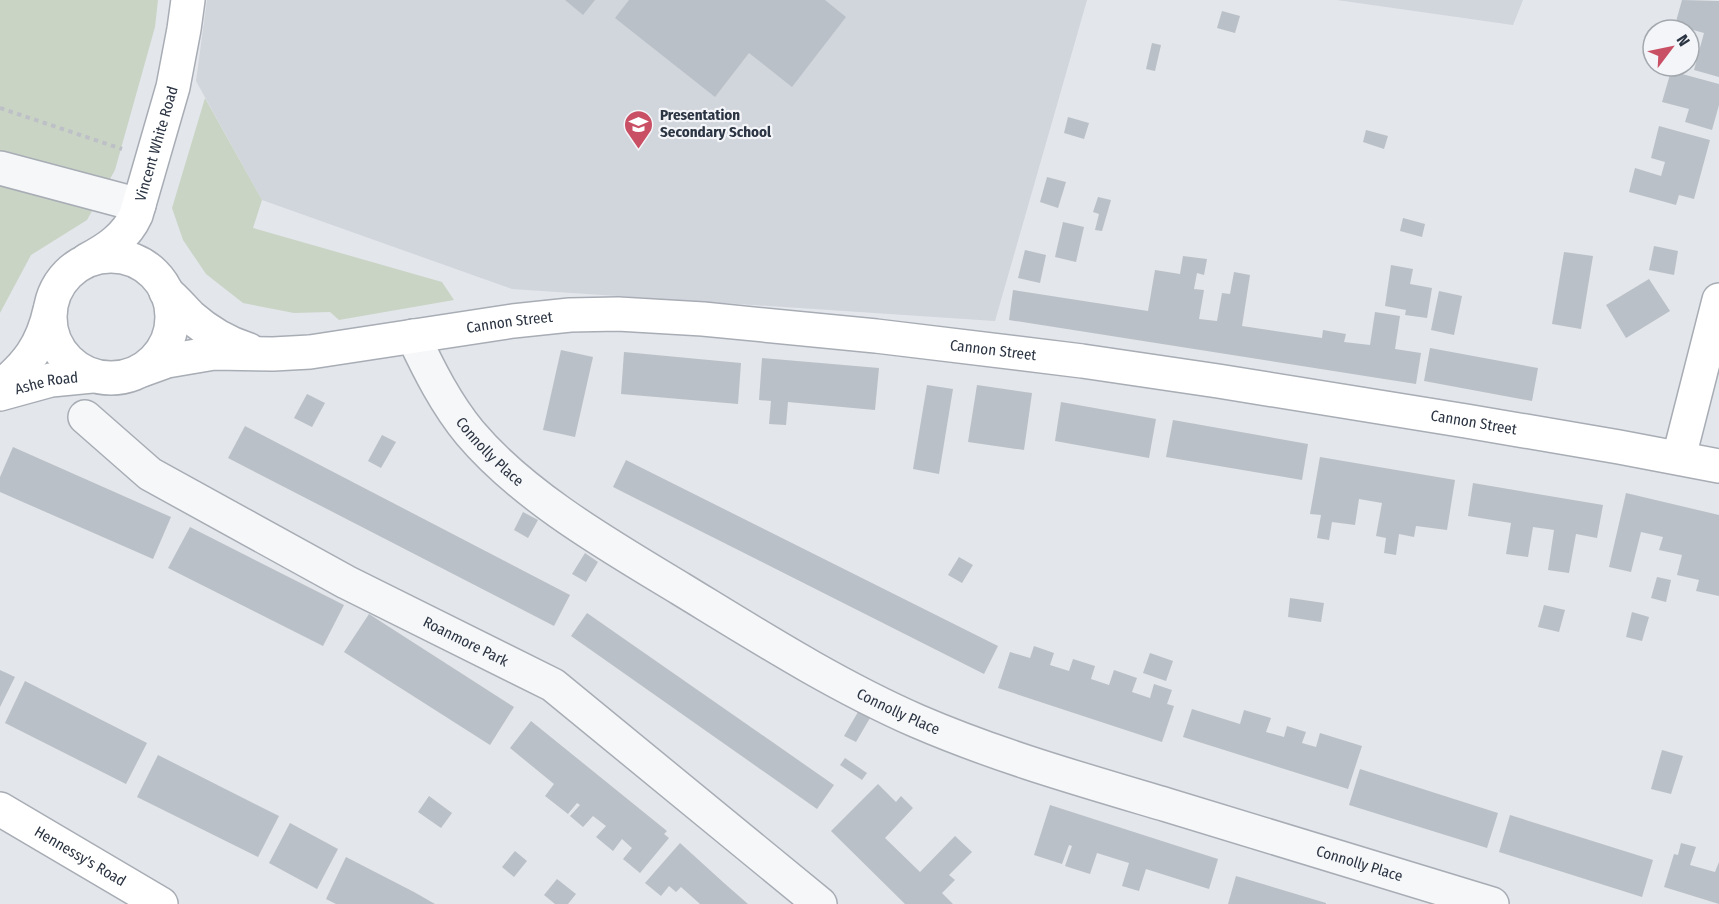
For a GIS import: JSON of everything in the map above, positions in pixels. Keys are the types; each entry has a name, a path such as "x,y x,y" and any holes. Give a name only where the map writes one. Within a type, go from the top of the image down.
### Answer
{"main road":[{"name":"Vincent White Road","path":"83,262 102,252 119,239 132,222 139,205 175,78 188,0"},
{"path":"139,205 137,231 158,281 171,304 172,316 167,342 152,363 134,374 118,378 92,376 80,370 62,355 51,334 50,310 57,287 72,269 94,258 118,256 130,259 158,281"},
{"name":"Cannon Street","path":"158,281 192,318 209,331 237,346 263,354"},
{"path":"1679,458 1719,300"},
{"name":"Ashe Road","path":"0,387 24,366 32,355 45,332 50,310"},
{"name":"Cannon Street","path":"142,370 167,361 197,355 230,352 263,354 310,352 513,321 594,314 657,315 1004,351 1218,381 1442,417 1719,466"},
{"name":"Ashe Road","path":"0,394 51,380 92,376"},
{"name":"Hennessy's Road","path":"0,809 161,904"}],"street":[{"path":"0,168 139,205"},
{"name":"Connolly Place","path":"413,336 440,389 468,431 497,462 521,483 587,530 755,634 846,686 917,721 998,751 1127,793 1492,904"},
{"name":"Roanmore Park","path":"86,417 150,474 346,582 553,684 820,904"}],"path":[{"path":"0,108 152,159"}],"shaded area":[{"name":"Presentation Secondary School","path":"207,0 1087,0 995,321 512,289 262,200 196,81"},
{"path":"1337,0 1523,0 1513,25"}],"green space":[{"path":"0,0 158,0 155,27 115,170 87,220 31,255 0,313"},
{"path":"205,98 262,200 253,228 442,282 454,300 339,320 330,312 294,313 243,303 206,274 183,240 172,208"}],"building":[{"path":"565,0 595,0 583,15"},
{"path":"629,0 825,0 846,17 792,87 749,53 715,97 615,18"},
{"path":"1682,0 1719,1 1719,77 1701,72 1701,44 1704,33 1701,32 1701,18 1677,18"},
{"path":"1222,11 1240,16 1235,33 1217,28"},
{"path":"1152,43 1161,45 1155,71 1146,69"},
{"path":"1669,78 1697,78 1719,84 1719,105 1712,130 1685,122 1689,109 1662,102"},
{"path":"1068,117 1089,123 1084,139 1064,133"},
{"path":"1659,126 1710,140 1694,199 1679,195 1676,205 1629,192 1635,168 1661,176 1665,162 1651,158"},
{"path":"1366,130 1388,136 1384,149 1363,142"},
{"path":"1047,177 1066,182 1058,208 1040,202"},
{"path":"1098,197 1111,200 1102,231 1095,230 1099,214 1093,212"},
{"path":"1403,218 1425,224 1422,237 1400,231"},
{"path":"1063,222 1084,227 1076,262 1055,257"},
{"path":"1654,246 1678,251 1674,275 1649,270"},
{"path":"1025,250 1046,255 1040,283 1018,278"},
{"path":"1564,252 1593,256 1581,329 1552,324"},
{"path":"1183,256 1207,259 1204,275 1197,273 1194,289 1204,290 1199,319 1217,321 1222,293 1230,294 1234,272 1250,275 1242,326 1322,338 1323,330 1346,334 1344,342 1370,345 1375,312 1400,316 1395,349 1421,353 1416,384 1009,320 1013,290 1148,311 1155,270 1180,274"},
{"path":"1391,265 1413,269 1410,284 1432,288 1427,318 1405,315 1406,310 1385,306"},
{"path":"1649,279 1670,311 1626,338 1606,305"},
{"path":"1439,291 1462,296 1454,335 1431,330"},
{"path":"1430,348 1538,368 1532,401 1424,381"},
{"path":"561,350 593,357 575,437 543,430"},
{"path":"624,352 741,363 738,404 621,394"},
{"path":"762,358 879,368 875,410 788,402 786,425 769,424 771,401 759,400"},
{"path":"927,385 953,389 939,474 913,469"},
{"path":"977,385 1032,393 1024,450 968,442"},
{"path":"307,394 325,403 312,427 294,418"},
{"path":"1061,402 1156,419 1149,458 1055,441"},
{"path":"1173,420 1308,444 1302,480 1166,457"},
{"path":"245,426 570,595 554,626 228,458"},
{"path":"382,435 396,442 381,468 368,461"},
{"path":"13,447 171,517 153,559 0,492 0,477"},
{"path":"1320,457 1455,480 1447,530 1416,526 1414,537 1399,534 1396,555 1384,553 1386,538 1376,536 1382,503 1359,499 1355,525 1332,522 1329,540 1317,538 1321,515 1310,514"},
{"path":"626,460 998,646 984,674 613,487"},
{"path":"1473,483 1603,505 1597,538 1576,534 1569,573 1548,570 1554,530 1533,527 1528,557 1506,554 1511,523 1468,516"},
{"path":"1626,493 1719,515 1719,596 1696,591 1699,580 1677,575 1682,555 1659,550 1663,537 1641,532 1631,572 1609,567"},
{"path":"523,512 538,520 528,538 514,530"},
{"path":"190,527 344,605 323,646 168,568"},
{"path":"585,553 598,562 586,582 572,574"},
{"path":"959,557 973,565 962,583 948,575"},
{"path":"1657,577 1671,580 1666,602 1651,598"},
{"path":"1290,598 1324,603 1321,622 1288,617"},
{"path":"1544,605 1565,610 1559,632 1538,627"},
{"path":"1632,612 1649,617 1642,641 1626,637"},
{"path":"587,613 834,785 817,809 571,636"},
{"path":"369,614 514,707 490,745 344,652"},
{"path":"1034,646 1054,653 1050,665 1069,671 1073,659 1095,666 1091,679 1109,685 1114,670 1137,678 1132,692 1150,698 1154,684 1172,690 1167,704 1174,706 1162,742 998,688 1010,652 1030,658"},
{"path":"1150,653 1173,661 1166,681 1143,673"},
{"path":"0,670 15,677 0,707"},
{"path":"25,681 147,743 126,784 5,723"},
{"path":"1192,709 1240,724 1244,710 1271,718 1266,732 1284,737 1287,726 1306,732 1302,743 1316,747 1320,733 1362,746 1348,789 1183,737"},
{"path":"858,712 870,718 856,742 844,736"},
{"path":"531,721 667,831 664,834 669,838 640,873 623,859 632,848 622,839 613,851 596,837 606,826 593,816 583,827 570,816 580,805 577,803 568,814 545,796 554,784 510,748"},
{"path":"1662,750 1683,756 1671,794 1651,789"},
{"path":"158,755 279,816 258,857 137,797"},
{"path":"845,758 867,773 862,780 840,765"},
{"path":"1360,769 1498,813 1487,848 1349,805"},
{"path":"878,784 896,802 901,796 913,808 885,838 920,872 955,836 972,852 949,875 955,880 942,893 953,904 905,904 831,831"},
{"path":"429,796 452,813 441,828 418,812"},
{"path":"1050,805 1218,859 1209,889 1146,869 1139,891 1122,886 1129,863 1097,853 1090,874 1065,866 1072,846 1069,845 1062,864 1034,855"},
{"path":"1510,815 1653,860 1642,897 1499,852"},
{"path":"290,823 338,849 317,889 269,863"},
{"path":"680,843 748,904 700,904 681,887 676,892 669,886 661,896 645,883"},
{"path":"1681,843 1696,847 1690,865 1715,872 1719,862 1719,904 1664,887 1674,854 1678,855"},
{"path":"515,851 527,861 514,877 502,867"},
{"path":"346,857 435,904 336,904 326,899"},
{"path":"1236,876 1326,903 1326,904 1228,904"},
{"path":"557,879 576,894 568,904 555,904 544,895"}],"place":[{"name":"Presentation Secondary School","path":"639,150"}]}
